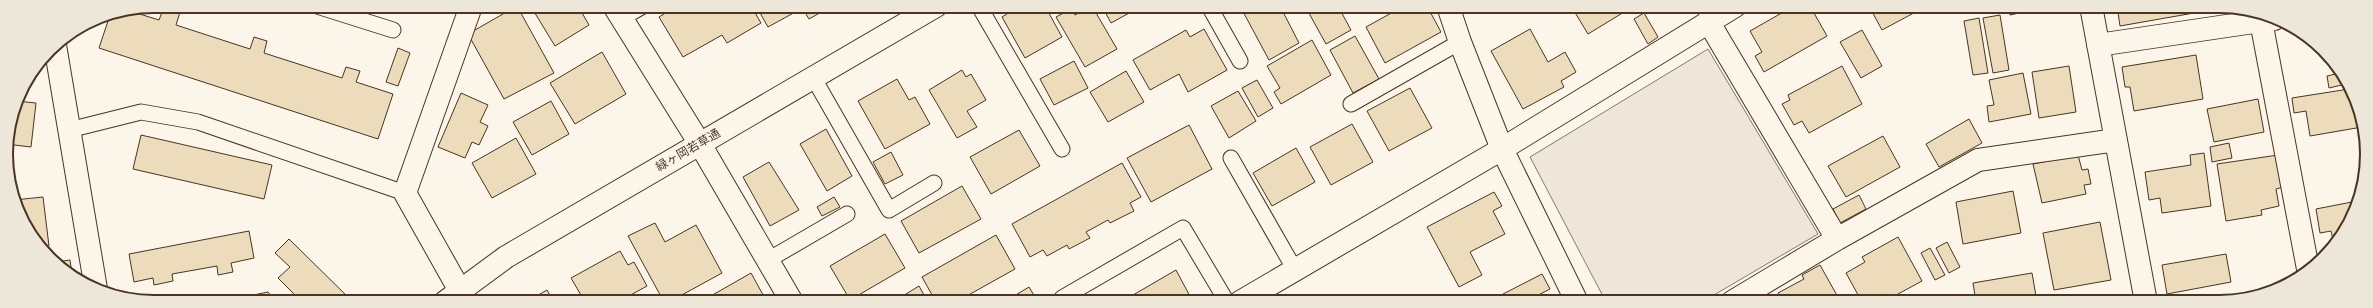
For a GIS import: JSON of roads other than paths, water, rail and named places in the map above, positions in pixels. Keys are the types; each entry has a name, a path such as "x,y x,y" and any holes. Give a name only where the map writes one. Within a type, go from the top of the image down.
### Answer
{"street":[{"path":"452,295 405,193 469,13"},
{"path":"619,13 700,144 788,295"},
{"name":"緑ヶ岡若草通","path":"453,295 506,256 924,13"},
{"path":"1450,13 1460,42 1502,149 1574,295"},
{"path":"1252,295 1502,149 1722,13"},
{"path":"2092,13 2145,295"},
{"path":"2098,45 2265,20"},
{"path":"1708,21 1837,239"},
{"path":"2268,22 2307,264"},
{"path":"56,52 95,281"},
{"path":"1744,295 1837,239 1978,160 2116,140"}],"lane":[{"path":"339,13 393,30"},
{"path":"983,13 1062,149"},
{"path":"1213,13 1240,61"},
{"path":"1351,104 1460,42"},
{"path":"814,77 889,210 934,183"},
{"path":"69,130 141,112 198,122 405,193"},
{"path":"1231,158 1295,270"},
{"path":"768,260 847,214"},
{"path":"1067,295 1183,228 1223,295"}]}
